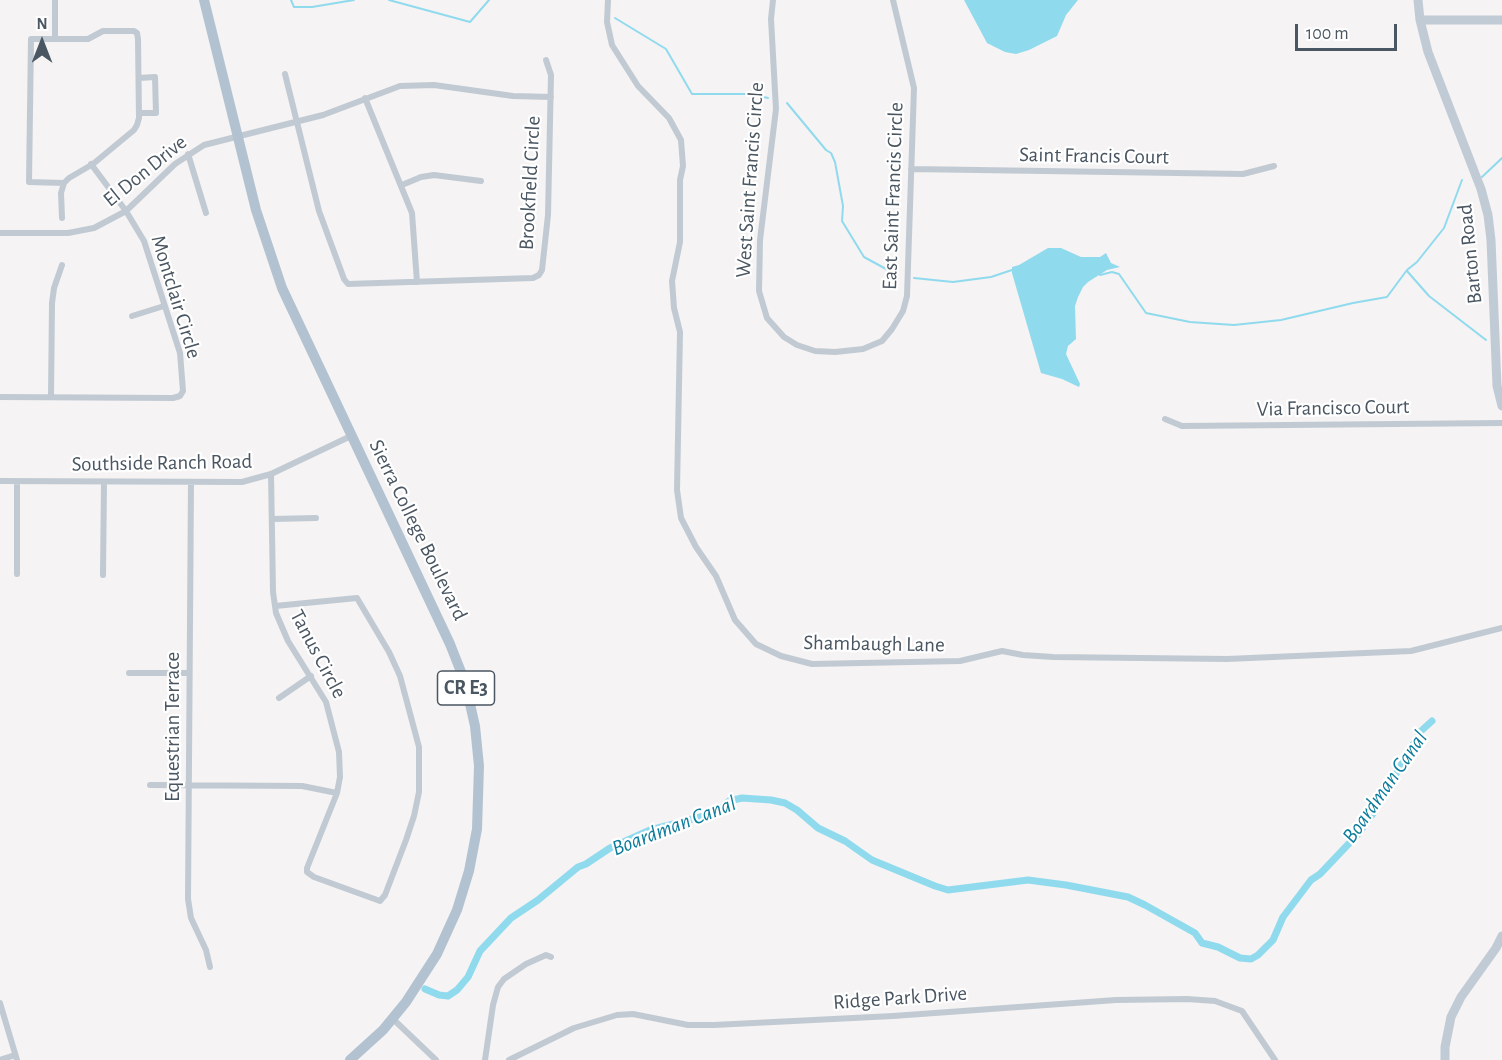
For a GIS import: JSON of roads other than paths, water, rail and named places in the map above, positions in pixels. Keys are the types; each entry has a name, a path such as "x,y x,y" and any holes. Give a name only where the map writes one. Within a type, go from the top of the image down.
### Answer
{"main road":[{"name":"Sierra College Boulevard","path":"204,0 263,236 282,288 456,658 470,703 478,755 477,829 462,896 444,940 429,968 393,1019 350,1060"}],"street":[{"path":"55,0 55,39"},
{"name":"Shambaugh Lane","path":"608,0 606,22 612,45 638,86 669,118 681,140 683,166 680,188 680,242 672,281 674,308 680,332 676,490 681,518 696,547 716,576 735,620 756,644 781,656 812,664 960,661 1002,651 1053,657 1227,659 1411,651 1502,628"},
{"name":"West Saint Francis Circle","path":"773,0 771,19 776,109 760,240 759,291 767,318 784,338 806,348 835,352"},
{"name":"East Saint Francis Circle","path":"835,352 863,349 882,341 903,310 907,296 914,88 893,0"},
{"name":"Barton Road","path":"1418,0 1420,20 1428,52 1481,189 1488,215 1497,386 1502,406"},
{"path":"1420,20 1502,20"},
{"path":"103,31 134,31 137,33 139,113 134,130 64,183 30,182 31,39 55,39 88,39 103,31"},
{"path":"546,60 550,69 551,97"},
{"path":"285,74 297,122"},
{"path":"139,78 155,77 156,113 139,113"},
{"name":"Brookfield Circle","path":"238,136 322,115 400,86 420,84 513,96 551,97 548,215 542,270 539,275 533,278 348,284 344,279 319,211 297,122"},
{"path":"365,98 410,203 414,223 417,282"},
{"name":"El Don Drive","path":"0,233 85,231 111,221 126,211 188,154 211,142 238,136"},
{"path":"188,154 206,213"},
{"name":"Montclair Circle","path":"0,397 173,398 180,396 183,391 182,360 144,241 126,211 92,164"},
{"name":"Saint Francis Court","path":"911,169 1243,174 1275,166"},
{"path":"402,185 421,177 434,175 481,181"},
{"path":"62,218 61,193 64,183"},
{"path":"51,397 52,303 54,288 63,265"},
{"path":"132,316 164,306"},
{"name":"Via Francisco Court","path":"1165,419 1182,426 1502,423"},
{"name":"Southside Ranch Road","path":"0,482 242,482 271,474 351,436"},
{"name":"Tanus Circle","path":"271,474 275,606 285,635 326,702 335,733 340,769 337,793 307,872 314,877 380,902 385,895 406,840 419,792 419,747 400,676 389,652 357,598 275,606"},
{"path":"17,574 18,482"},
{"path":"104,482 104,575"},
{"name":"Equestrian Terrace","path":"191,483 189,910 206,950 210,967"},
{"path":"272,519 316,518"},
{"path":"129,673 189,673"},
{"path":"279,698 311,676"},
{"path":"150,785 302,786 337,793"},
{"path":"1445,1060 1451,1017 1461,997 1502,936"},
{"path":"485,1060 498,987 504,979 526,964 546,955 551,957"},
{"name":"Ridge Park Drive","path":"509,1060 574,1028 625,1015 648,1016 688,1025 737,1025 1116,1000 1187,999 1215,1001 1242,1011 1275,1060"},
{"path":"0,1003 16,1058 0,1060"},
{"path":"393,1019 436,1060"}],"water":[{"path":"964,0 1078,0 1066,15 1057,36 1016,54 1005,52 987,43"},
{"path":"1048,248 1061,248 1081,257 1100,257 1106,253 1111,263 1120,267 1107,270 1088,282 1078,297 1075,306 1076,339 1068,346 1066,354 1080,384 1079,387 1041,373 1012,273 1012,267"}],"waterway":[{"path":"291,0 294,7 312,7 354,0"},
{"path":"389,0 470,22 489,0"},
{"path":"615,18 666,49 692,94 751,94 768,98"},
{"path":"787,103 831,153 835,162 843,206 842,221 864,257 897,275"},
{"path":"1482,177 1502,158"},
{"path":"1100,275 1112,272 1119,274 1146,313 1190,322 1234,325 1281,320 1387,297 1444,228 1462,180"},
{"path":"914,278 953,282 991,277 1012,270"},
{"path":"1407,271 1429,296 1486,340"},
{"name":"Boardman Canal","path":"425,989 448,996 457,990 468,977 480,951 511,918 538,900 578,867 610,848 650,830 716,813 729,801 742,798 785,803 818,828 845,841 872,860 935,886 948,890 1028,880 1128,897 1195,933 1202,943 1218,947 1240,958 1251,959 1273,940 1283,917 1311,880 1320,874 1358,834 1372,815 1421,731 1432,721"}]}
